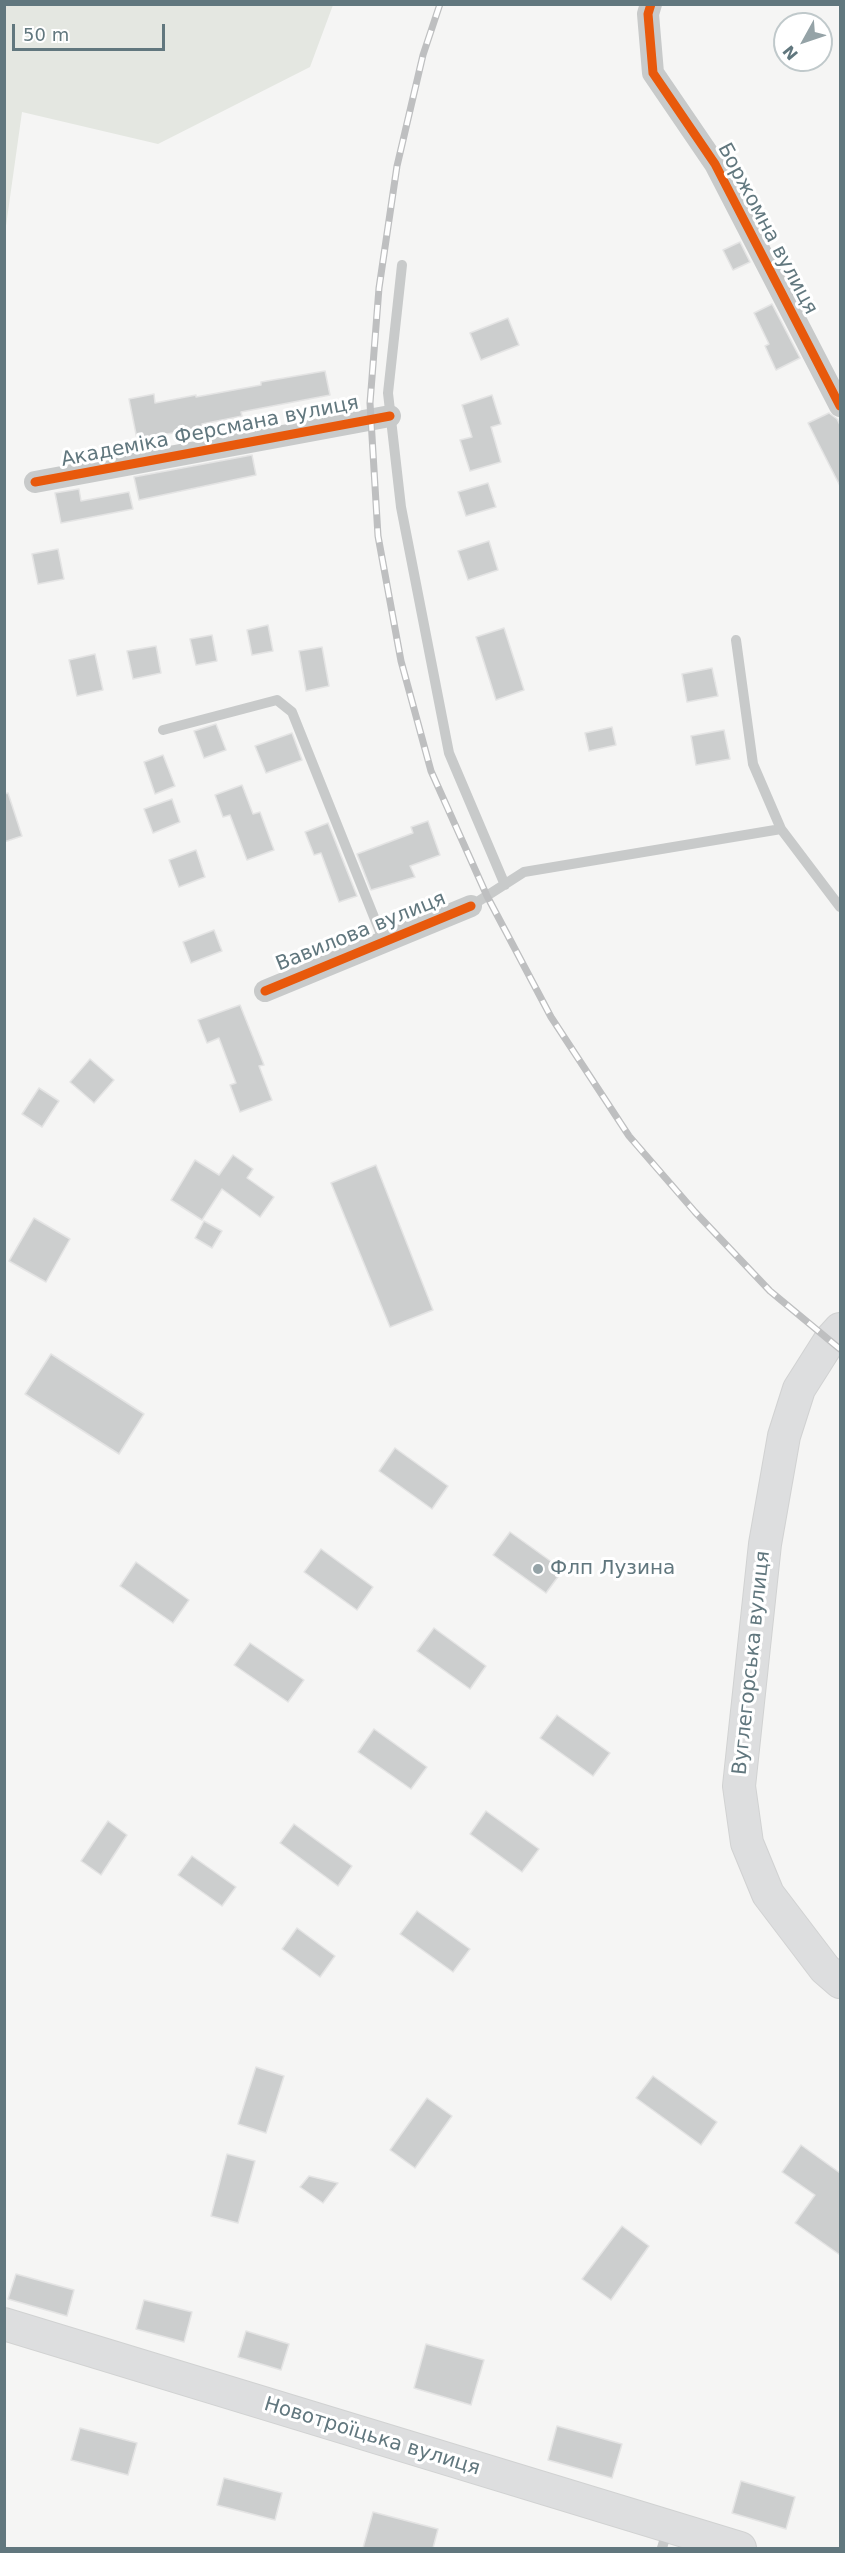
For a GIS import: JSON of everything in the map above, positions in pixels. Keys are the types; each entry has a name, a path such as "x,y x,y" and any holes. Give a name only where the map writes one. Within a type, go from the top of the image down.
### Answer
{"main road":[{"name":"Вуглегорська вулиця","path":"840,1329 830,1340 799,1389 784,1436 765,1544 739,1786 747,1843 768,1894 825,1969 840,1982"},
{"name":"Новотроїцька вулиця","path":"4,2324 665,2538 740,2548"}],"street":[{"name":"Боржомна вулиця","path":"651,4 648,14 653,73 715,164 840,406"},
{"name":"Академіка Ферсмана вулиця","path":"35,483 390,416"},
{"name":"Вавилова вулиця","path":"265,991 471,906"}],"lane":[{"path":"402,265 388,393 400,507 449,753 505,885"},
{"path":"736,640 753,764 781,829 840,907"},
{"path":"163,730 277,700 292,712 384,942"},
{"path":"471,906 524,872 781,829"}],"shaded area":[{"path":"5,4 333,5 310,67 158,144 22,112 5,233"}],"building":[{"path":"740,242 750,262 733,270 723,250"},
{"path":"772,304 800,358 776,370 765,346 769,344 754,313"},
{"path":"508,318 519,345 481,360 470,333"},
{"path":"325,371 330,395 241,412 242,416 202,424 203,428 137,439 129,399 154,394 155,403 261,385 261,382"},
{"path":"492,395 501,424 491,427 501,462 470,471 460,440 472,437 462,405"},
{"path":"829,413 837,419 840,425 840,486 808,423"},
{"path":"252,455 256,475 139,500 134,477"},
{"path":"488,483 496,507 466,516 458,492"},
{"path":"79,489 81,501 129,492 133,509 61,523 55,493"},
{"path":"489,541 498,570 468,580 458,551"},
{"path":"58,549 64,579 38,584 32,554"},
{"path":"268,625 273,651 252,655 247,630"},
{"path":"504,628 524,690 496,700 476,637"},
{"path":"212,635 217,661 196,665 190,639"},
{"path":"156,646 161,673 133,679 127,651"},
{"path":"322,647 329,686 306,691 299,651"},
{"path":"95,654 103,690 77,696 69,660"},
{"path":"712,668 718,696 687,702 682,674"},
{"path":"216,724 226,750 204,758 194,731"},
{"path":"612,727 616,745 589,751 585,733"},
{"path":"724,730 730,759 696,765 691,736"},
{"path":"292,733 302,760 266,773 255,746"},
{"path":"163,755 175,786 155,794 144,762"},
{"path":"242,785 253,814 260,812 274,850 247,860 230,815 223,817 215,795"},
{"path":"8,793 22,836 4,842 4,794"},
{"path":"172,799 180,822 153,833 144,809"},
{"path":"428,821 440,855 410,866 415,877 371,890 357,854 413,833 411,827"},
{"path":"328,823 357,896 339,902 321,853 314,855 305,832"},
{"path":"196,850 205,877 179,887 169,860"},
{"path":"214,930 222,951 191,963 183,942"},
{"path":"240,1005 264,1065 259,1066 272,1100 240,1112 230,1085 236,1083 219,1038 207,1043 198,1020"},
{"path":"90,1059 114,1080 94,1103 70,1082"},
{"path":"39,1088 59,1101 42,1127 22,1114"},
{"path":"233,1155 253,1169 247,1178 274,1197 260,1217 222,1189 202,1220 171,1200 195,1160 219,1175"},
{"path":"376,1165 433,1310 390,1327 331,1183"},
{"path":"34,1218 70,1239 46,1282 9,1261"},
{"path":"204,1221 222,1231 212,1248 195,1238"},
{"path":"51,1354 144,1414 119,1454 25,1394"},
{"path":"395,1448 448,1486 432,1509 379,1471"},
{"path":"510,1532 563,1570 546,1593 493,1555"},
{"path":"321,1549 373,1587 357,1610 304,1572"},
{"path":"136,1562 189,1600 173,1623 120,1586"},
{"path":"434,1628 486,1666 470,1689 417,1651"},
{"path":"250,1643 304,1680 288,1702 234,1665"},
{"path":"557,1715 610,1753 593,1776 540,1738"},
{"path":"374,1729 427,1767 411,1789 358,1752"},
{"path":"486,1811 539,1849 522,1872 470,1834"},
{"path":"108,1821 127,1835 101,1875 81,1861"},
{"path":"294,1824 352,1866 338,1886 280,1843"},
{"path":"192,1856 236,1887 222,1906 178,1875"},
{"path":"417,1911 470,1949 453,1972 400,1934"},
{"path":"297,1928 335,1956 320,1977 282,1949"},
{"path":"256,2067 284,2076 266,2133 238,2124"},
{"path":"653,2076 717,2122 701,2145 636,2098"},
{"path":"427,2098 452,2116 415,2168 390,2150"},
{"path":"801,2145 840,2173 840,2255 795,2223 815,2195 782,2172"},
{"path":"227,2154 255,2161 238,2223 211,2216"},
{"path":"309,2176 338,2183 323,2203 300,2187"},
{"path":"622,2226 649,2246 611,2300 582,2279"},
{"path":"16,2274 74,2290 67,2316 8,2299"},
{"path":"144,2300 192,2312 184,2342 136,2329"},
{"path":"246,2331 289,2344 281,2370 238,2357"},
{"path":"426,2344 484,2360 471,2405 414,2388"},
{"path":"557,2426 622,2444 612,2478 548,2460"},
{"path":"80,2428 137,2443 128,2475 71,2460"},
{"path":"224,2478 282,2493 275,2520 217,2505"},
{"path":"741,2481 795,2497 786,2529 732,2513"},
{"path":"373,2512 438,2529 433,2548 363,2548"}],"railway":[{"path":"440,4 423,55 397,166 379,288 370,403 378,536 401,661 431,771 487,896 551,1017 629,1136 695,1212 770,1291 840,1349"}],"cycle path":[{"path":"651,4 648,14 653,73 715,164 840,406"},
{"path":"35,482 390,416"},
{"path":"265,991 471,906"}],"place":[{"name":"Флп Лузина","path":"538,1569"}]}
